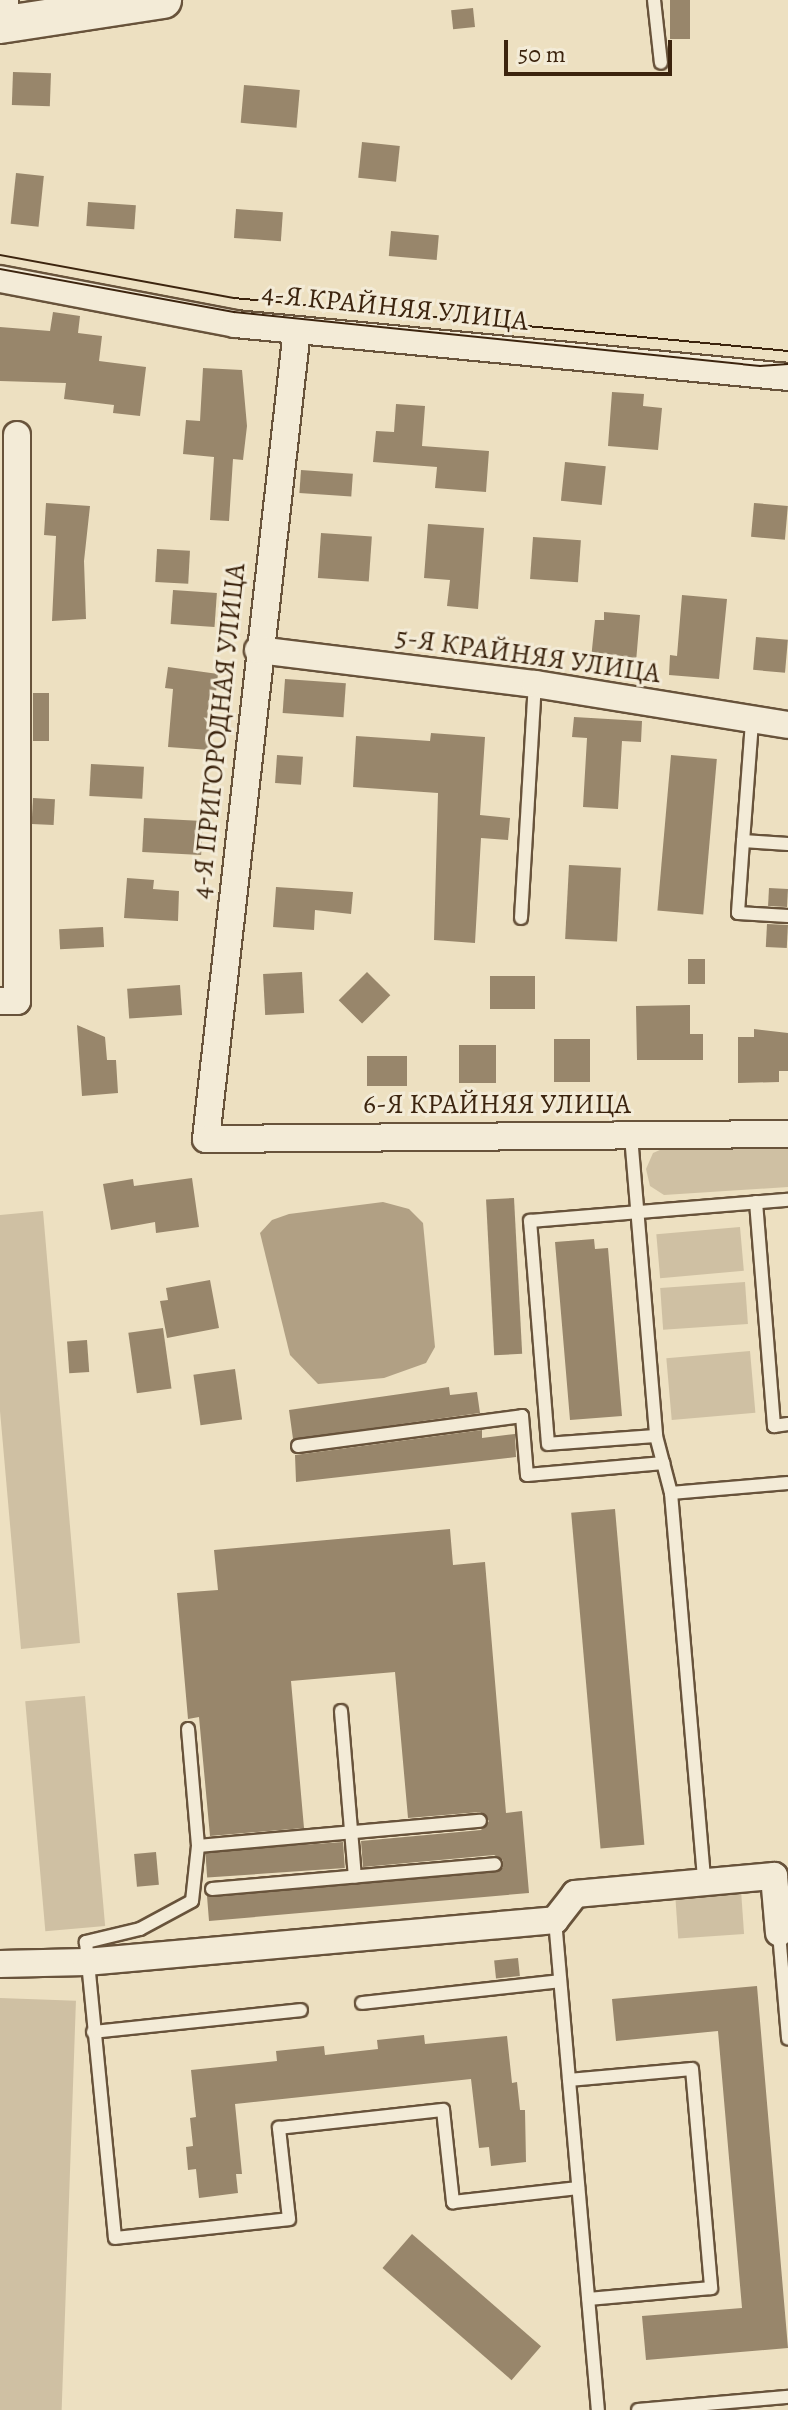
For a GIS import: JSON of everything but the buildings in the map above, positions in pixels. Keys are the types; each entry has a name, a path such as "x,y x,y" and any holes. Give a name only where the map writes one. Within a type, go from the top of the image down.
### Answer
{"main road":[{"path":"3,17 163,0"}],"street":[{"name":"4-Я КРАЙНЯЯ УЛИЦА","path":"0,279 235,324 788,377"},
{"name":"4-Я ПРИГОРОДНАЯ УЛИЦА","path":"206,1139 258,650 297,330"},
{"path":"8,1001 17,435"},
{"name":"5-Я КРАЙНЯЯ УЛИЦА","path":"258,650 535,684 752,722 788,725"},
{"name":"6-Я КРАЙНЯЯ УЛИЦА","path":"206,1139 788,1134"},
{"path":"0,1964 86,1962 555,1920 575,1894 774,1876 779,1933"}],"lane":[{"path":"654,0 661,63"},
{"path":"521,918 535,684"},
{"path":"752,722 738,913 788,916"},
{"path":"743,841 788,844"},
{"path":"631,1136 656,1436 671,1493 704,1881"},
{"path":"656,1436 548,1444 530,1221 788,1200"},
{"path":"756,1202 774,1426 788,1424"},
{"path":"298,1446 522,1416 527,1475 663,1463"},
{"path":"671,1493 788,1483"},
{"path":"341,1711 355,1876"},
{"path":"188,1729 198,1846 192,1901 140,1929 86,1942 115,2238 289,2219 279,2128 443,2110 453,2202 578,2188"},
{"path":"198,1846 480,1821"},
{"path":"212,1889 495,1864"},
{"path":"555,1920 598,2410"},
{"path":"779,1933 788,2039"},
{"path":"362,2003 560,1981"},
{"path":"93,2032 301,2010"},
{"path":"569,2080 692,2069 707,2241 711,2288 588,2299"},
{"path":"638,2410 788,2397"}],"shaded area":[{"path":"669,1146 788,1146 788,1187 664,1195 650,1186 646,1169 653,1153"},
{"path":"383,1202 409,1209 423,1223 435,1347 426,1363 384,1378 318,1384 290,1355 260,1233 272,1220 289,1214"},
{"path":"43,1211 80,1643 21,1649 0,1411 0,1215"},
{"path":"740,1227 744,1271 660,1278 656,1234"},
{"path":"745,1282 748,1324 663,1330 660,1288"},
{"path":"750,1351 755,1413 672,1420 666,1358"},
{"path":"85,1696 105,1926 45,1931 25,1701"},
{"path":"741,1890 744,1934 678,1938 675,1895"},
{"path":"0,1998 76,2001 62,2410 0,2410"}],"tram line":[{"path":"0,255 234,298 788,351"},
{"path":"0,269 234,312 760,366 788,364"}]}
